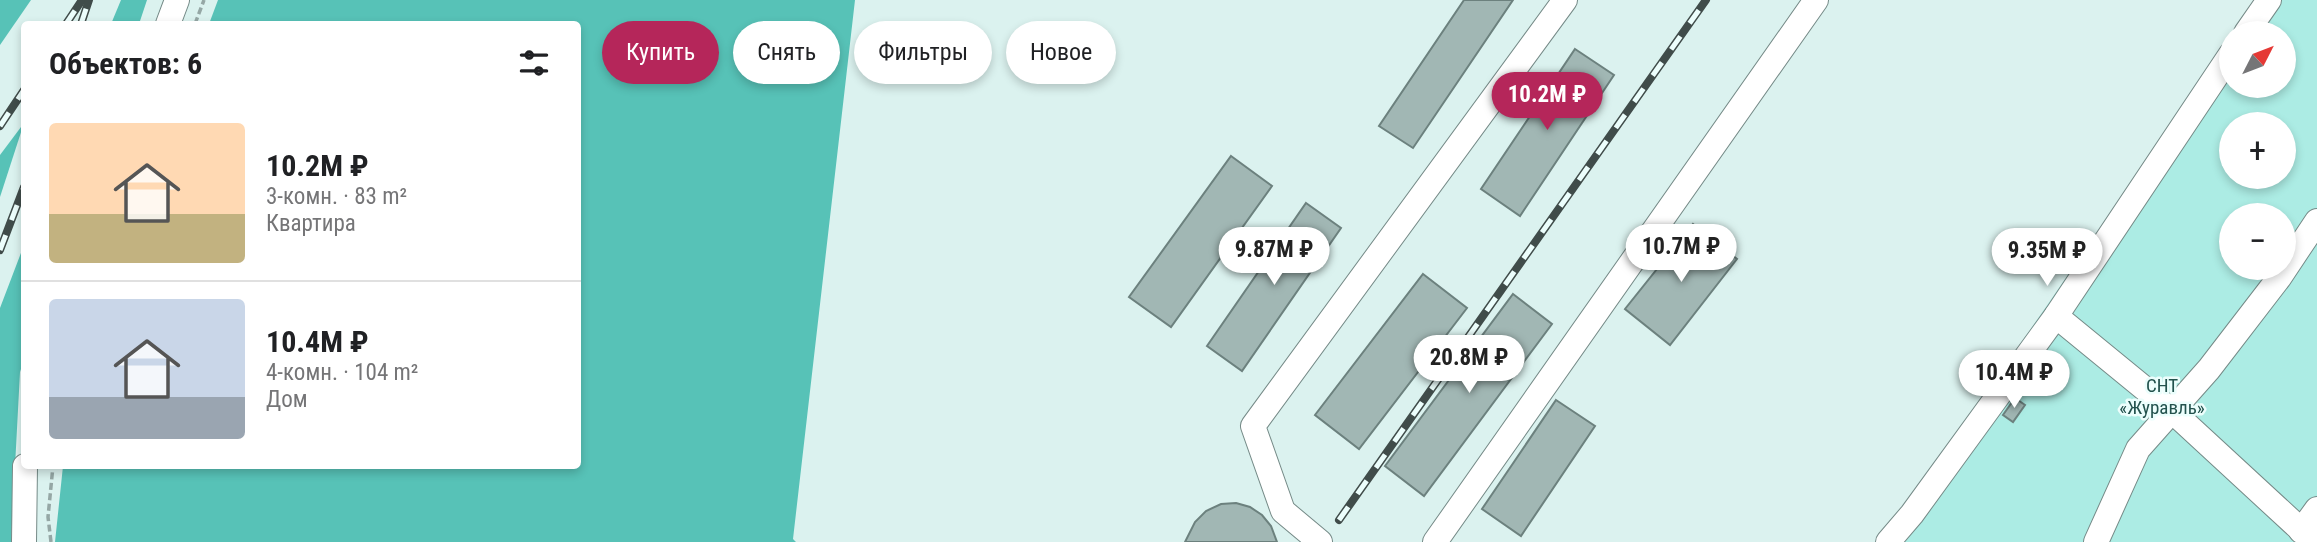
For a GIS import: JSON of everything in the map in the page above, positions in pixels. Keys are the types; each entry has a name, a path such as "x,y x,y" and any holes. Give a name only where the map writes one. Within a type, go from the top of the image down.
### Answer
{"street":[{"path":"169,21 177,0"},
{"path":"1320,542 1283,511 1253,426 1565,0"},
{"path":"1435,542 1816,0"},
{"path":"2254,21 2269,0"},
{"path":"1888,542 1912,514 2056,316 2219,72"},
{"path":"2096,542 2138,449 2209,369 2279,278 2317,221"},
{"path":"2056,316 2172,411 2308,536 2317,509"},
{"path":"24,542 25,469"}],"path":[{"path":"196,21 204,0"},
{"path":"51,542 48,517 53,469"}],"green space":[{"name":"СНТ «Журавль»","path":"2257,0 2317,0 2317,542 1884,542 2219,55 2219,98 2296,98 2296,21 2242,21"}],"shaded area":[{"path":"0,0 31,0 0,45"},
{"path":"121,0 147,0 140,21 112,21"},
{"path":"218,0 855,0 793,539 796,542 55,542 63,469 581,469 581,21 210,21"},
{"path":"21,127 0,197 0,155"},
{"path":"21,253 21,369 11,542 0,542 0,308"}],"building":[{"path":"1464,0 1513,0 1413,148 1379,126"},
{"path":"1575,49 1614,75 1520,216 1481,189"},
{"path":"1231,156 1272,186 1171,327 1129,297"},
{"path":"1306,203 1341,228 1242,371 1207,346"},
{"path":"1693,224 1737,259 1670,345 1625,309"},
{"path":"1423,274 1467,308 1359,449 1315,415"},
{"path":"1513,294 1552,324 1424,496 1385,466"},
{"path":"2015,398 2025,405 2013,422 2003,415"},
{"path":"1556,400 1595,426 1521,536 1482,509"},
{"path":"1236,503 1250,507 1262,515 1271,526 1277,542 1185,542 1195,522 1206,511 1221,504"}],"railway":[{"path":"68,21 82,0"},
{"path":"82,21 89,0"},
{"path":"1339,520 1706,0"},
{"path":"0,126 21,94"},
{"path":"0,250 21,195"}]}
